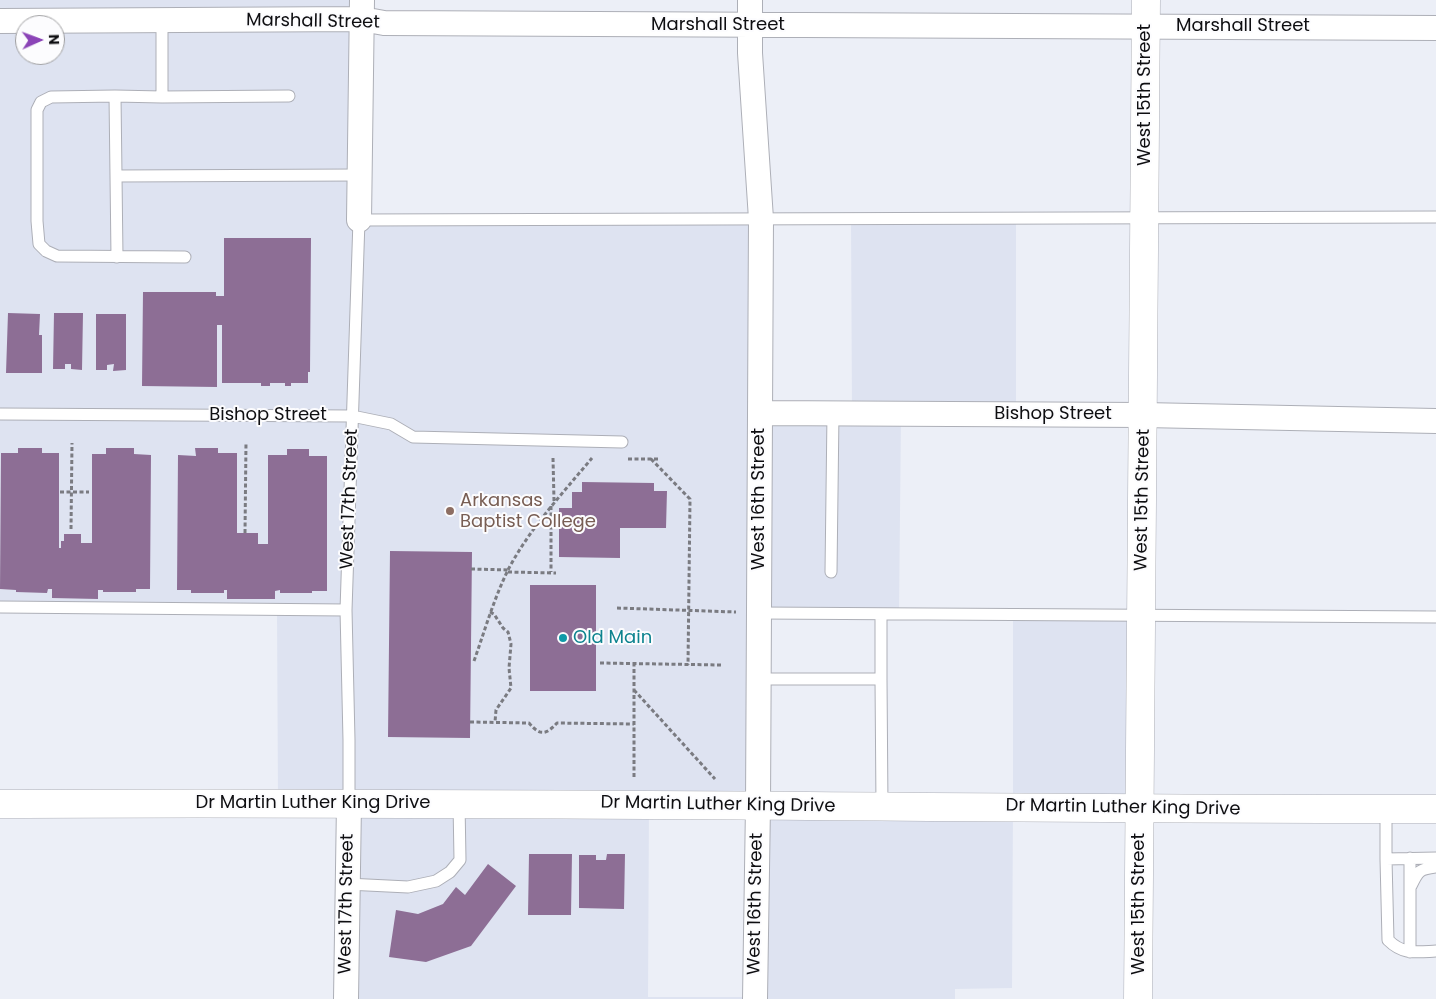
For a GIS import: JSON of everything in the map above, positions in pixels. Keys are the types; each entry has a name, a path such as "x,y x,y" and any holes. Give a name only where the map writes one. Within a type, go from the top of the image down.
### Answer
{"main road":[{"name":"West 15th Street","path":"1138,999 1144,415 1145,13"},
{"name":"Dr Martin Luther King Drive","path":"0,804 459,803 1139,809 1436,809"}],"street":[{"name":"West 16th Street","path":"750,0 750,53 761,219 759,679 755,999"},
{"name":"Marshall Street","path":"0,21 162,20 362,10 384,23 751,26 1145,13 1436,28"},
{"name":"West 17th Street","path":"359,220 362,10"},
{"name":"Bishop Street","path":"760,413 1144,415 1436,421"},
{"name":"West 17th Street","path":"346,999 349,803"}],"lane":[{"path":"162,20 162,97"},
{"path":"115,96 117,257"},
{"path":"185,257 58,256 46,251 39,244 37,212 37,110 41,102 51,97 289,96"},
{"path":"116,176 359,176"},
{"path":"359,220 1436,217"},
{"name":"West 17th Street","path":"349,803 346,610 359,220"},
{"path":"831,572 833,413"},
{"name":"Bishop Street","path":"0,414 352,416 391,424 413,437 622,442"},
{"path":"0,608 346,610"},
{"path":"759,613 1436,617"},
{"path":"881,614 882,807"},
{"path":"759,679 882,679"},
{"path":"347,884 408,887 436,881 450,872 460,860 459,803"},
{"path":"1386,809 1388,940 1396,949 1410,952 1436,951"},
{"path":"1410,858 1410,952"},
{"path":"1386,859 1436,858"},
{"path":"1411,888 1417,873 1424,868 1436,867"}],"path":[{"path":"551,572 553,440"},
{"path":"246,442 246,533"},
{"path":"71,529 72,443"},
{"path":"474,661 490,612 508,571 552,503 592,458"},
{"path":"652,459 690,499 688,664"},
{"path":"60,492 89,492"},
{"path":"471,569 556,573"},
{"path":"618,608 759,613"},
{"path":"490,612 494,614 508,632 511,644 509,668 511,688 496,710 495,722"},
{"path":"600,663 721,665"},
{"path":"634,663 634,777"},
{"path":"634,690 715,779"},
{"path":"470,722 529,723 540,732 546,733 557,723 634,724"}],"shaded area":[{"name":"Arkansas Baptist College","path":"0,0 362,0 359,220 761,219 760,413 852,413 851,218 1016,218 1016,414 901,414 899,614 759,613 758,804 1013,807 1012,988 955,989 955,999 346,999 349,803 278,802 277,610 0,607","holes":["649,804 758,805 755,997 648,997"]},
{"path":"1013,614 1141,615 1139,809 1013,807"}],"building":[{"path":"224,238 311,238 310,372 308,372 308,383 291,383 291,386 285,386 285,383 270,383 270,386 261,386 261,383 222,383 222,325 217,325 217,387 142,386 143,292 216,292 216,296 224,296"},
{"path":"8,313 40,314 39,335 42,335 42,373 6,373"},
{"path":"54,313 83,313 82,370 71,369 71,364 65,364 65,369 53,369"},
{"path":"96,314 126,314 126,370 113,371 114,364 107,365 107,370 96,370"},
{"path":"18,448 42,448 42,453 59,453 59,548 61,548 61,541 64,541 64,534 81,534 81,543 92,543 92,454 106,454 106,448 134,448 134,454 151,455 150,589 136,589 136,592 103,592 103,590 98,590 98,599 52,598 52,589 48,589 47,593 16,592 16,590 0,589 1,453 18,453"},
{"path":"195,448 218,448 218,453 237,453 237,533 258,533 258,544 268,544 268,455 287,455 287,449 309,449 309,456 327,456 327,591 280,593 280,590 275,591 275,599 227,599 227,590 224,590 224,593 191,593 191,590 177,590 178,455 196,456"},
{"path":"582,482 654,483 654,491 667,491 666,528 620,528 620,558 559,557 559,508 572,508 572,492 582,492"},
{"path":"390,551 472,552 470,738 388,737"},
{"name":"Old Main","path":"530,585 596,585 596,691 530,691"},
{"path":"529,854 572,854 571,915 528,915"},
{"path":"607,854 625,854 624,909 579,908 579,855 596,855 596,860 606,860"},
{"path":"488,864 516,886 471,946 426,962 389,957 396,910 418,914 443,904 456,887 465,895"}],"place":[{"name":"Arkansas Baptist College","path":"450,511"},
{"name":"Old Main","path":"563,638"}]}
